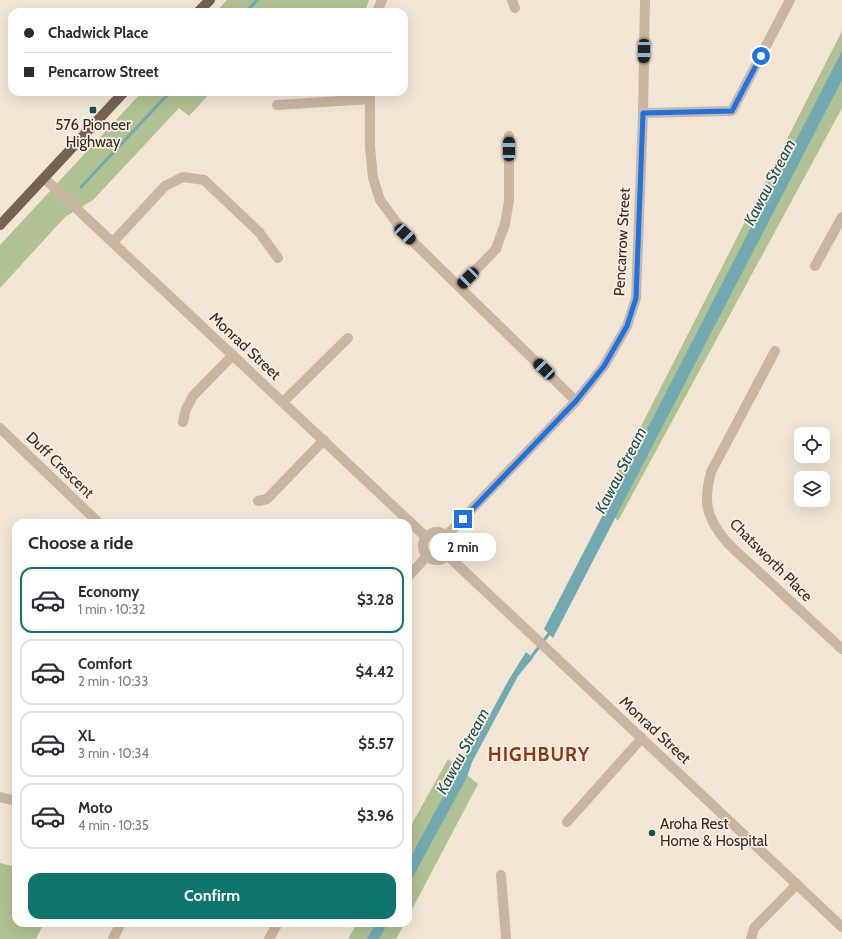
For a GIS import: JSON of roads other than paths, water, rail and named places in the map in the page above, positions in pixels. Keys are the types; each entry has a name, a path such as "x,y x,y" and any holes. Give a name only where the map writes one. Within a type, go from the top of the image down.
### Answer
{"main road":[{"path":"202,8 210,0"},
{"path":"0,225 120,96"}],"street":[{"name":"Pencarrow Street","path":"446,536 576,401 604,366 627,326 636,298 643,113 645,0"},
{"path":"643,113 732,111 790,0"},
{"path":"277,105 370,96 370,147 372,170 380,200 405,234 460,286 576,401"},
{"path":"460,286 496,248 505,224 509,201 509,136"},
{"path":"113,242 165,186 183,177 204,180 259,232 278,258"},
{"name":"Monrad Street","path":"44,178 408,519"},
{"path":"816,266 842,217"},
{"path":"284,402 348,338"},
{"name":"Chatsworth Place","path":"775,351 711,472 707,488 707,505 711,520 720,533 738,552 842,649"},
{"path":"183,422 186,410 193,396 233,355"},
{"name":"Duff Crescent","path":"0,428 95,519"},
{"path":"258,501 267,499 324,440"},
{"name":"Monrad Street","path":"412,523 426,536"},
{"path":"438,532 446,536 449,540 450,548 447,555 439,560 431,559 424,553 423,544 426,536 438,532"},
{"name":"Monrad Street","path":"447,555 842,927"},
{"path":"412,573 427,556"},
{"path":"567,822 642,738"},
{"path":"0,797 12,800"},
{"path":"501,875 506,939"},
{"path":"751,939 754,928 797,884"},
{"path":"113,939 119,927"},
{"path":"269,939 276,927"}],"water":[{"path":"842,51 842,80 553,638 544,629"},
{"path":"526,652 533,658 518,676 472,762 467,777 412,879 412,855 508,681"},
{"path":"374,927 386,927 379,939 367,939"}],"waterway":[{"path":"250,8 257,0"},
{"path":"81,187 166,96"},
{"name":"Kawau Stream","path":"529,660 551,631"}],"place":[{"name":"576 Pioneer Highway","path":"93,110"},
{"name":"Aroha Rest Home & Hospital","path":"652,833"}],"district":[{"name":"HIGHBURY","path":"539,754"}]}
